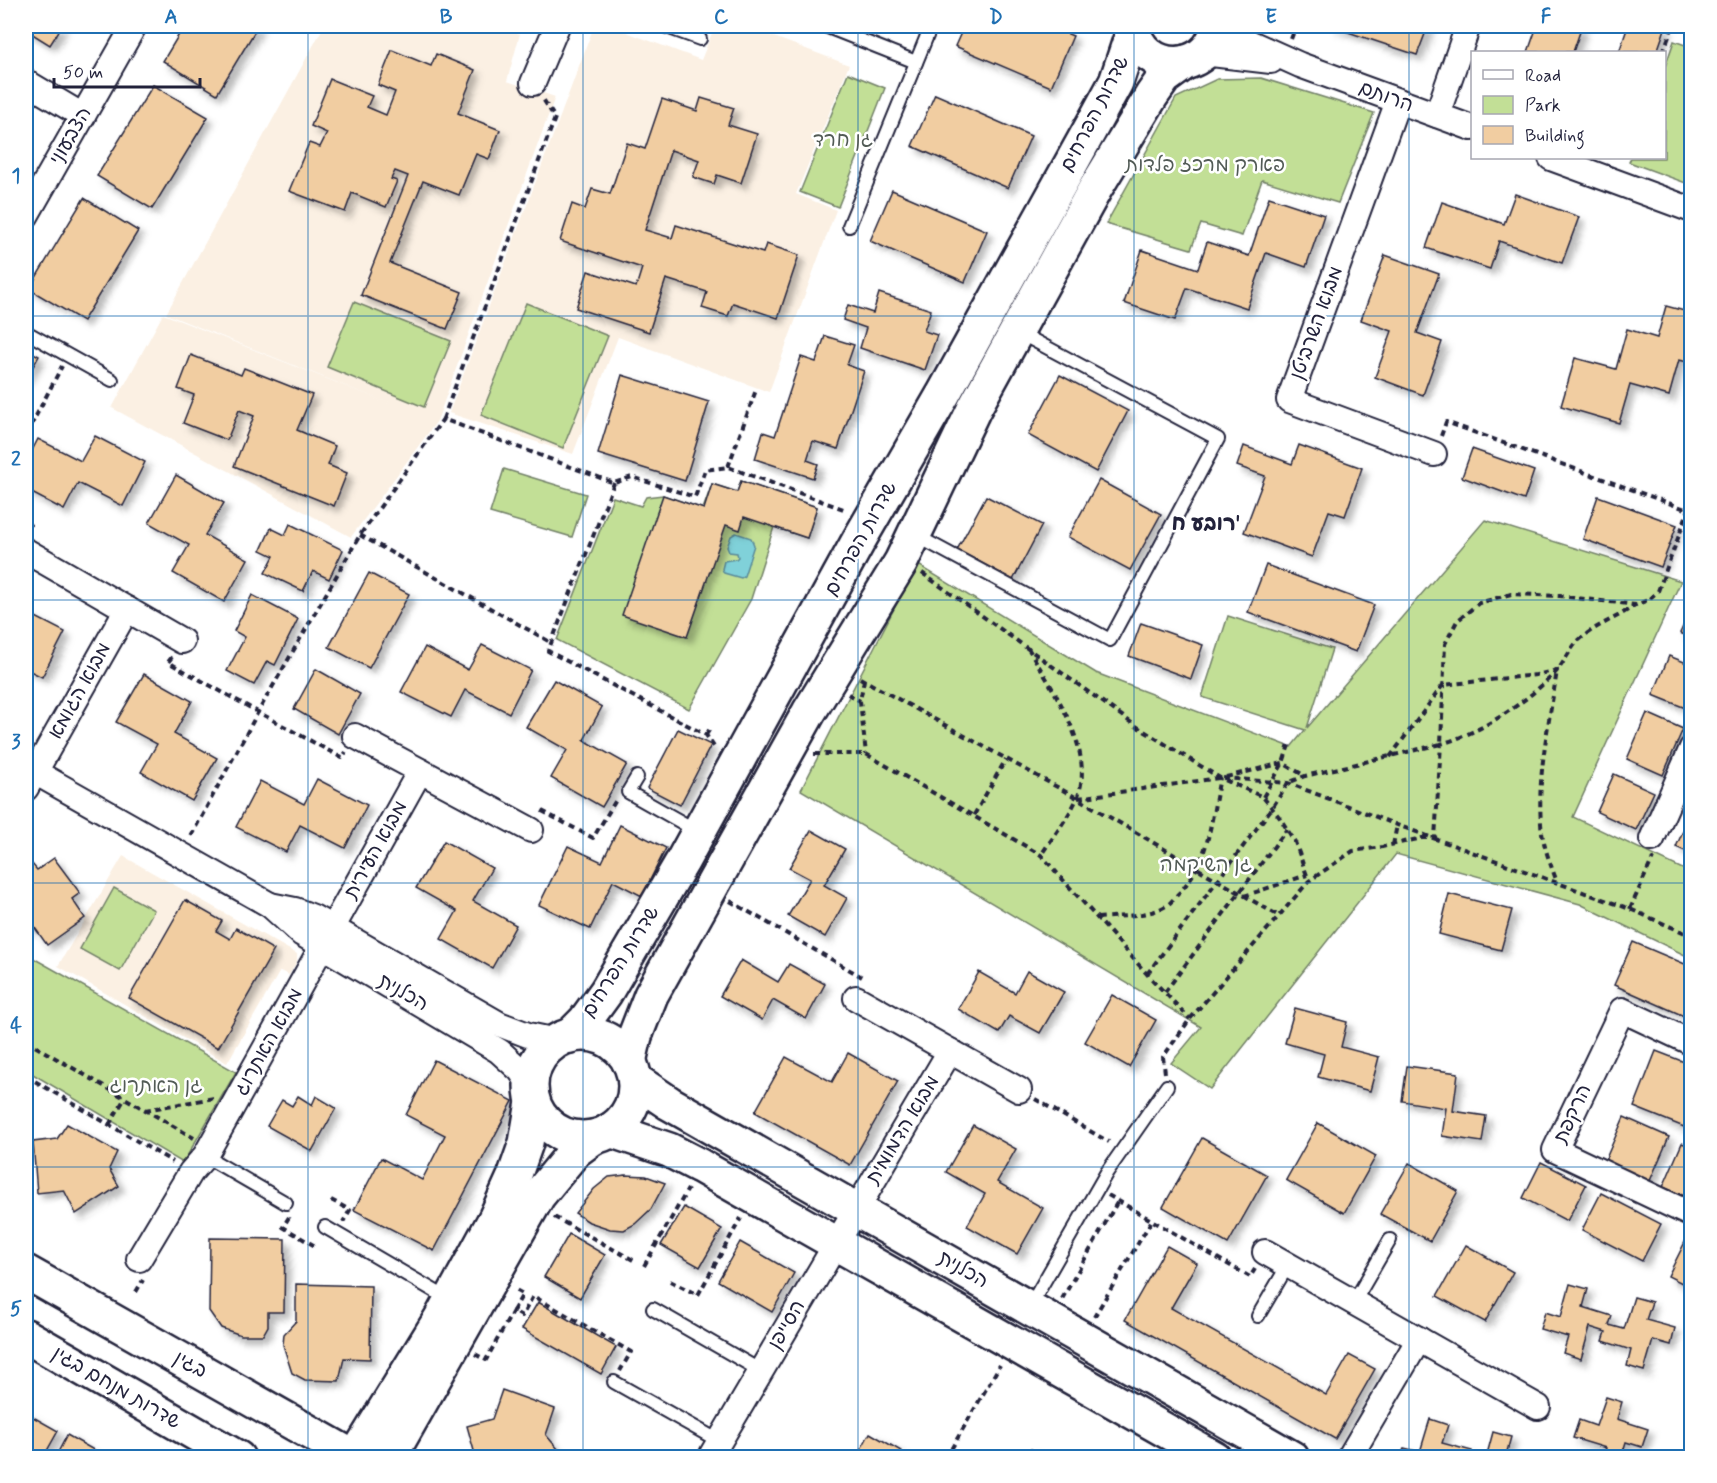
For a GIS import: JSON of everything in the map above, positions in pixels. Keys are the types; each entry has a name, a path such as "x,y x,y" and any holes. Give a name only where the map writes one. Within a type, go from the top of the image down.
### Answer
{"street":[{"name":"הצבעוני","path":"26,216 134,26"},
{"path":"533,83 557,26"},
{"name":"הרותם","path":"1225,26 1242,39 1300,65 1471,127"},
{"path":"1437,115 1468,26"},
{"path":"1133,28 1137,42 1153,58 1175,64 1202,47"},
{"name":"שדרות הפרחים","path":"563,1039 585,1021 606,992 698,832 1116,82 1133,28"},
{"name":"הרותם","path":"1202,47 1300,65"},
{"name":"שדרות הפרחים","path":"632,1071 635,1036 651,995 786,754 850,673 974,409 1132,126 1164,78 1202,47"},
{"path":"26,82 82,116"},
{"name":"מבוא השרביטן","path":"1398,101 1289,400 1434,454"},
{"path":"1554,159 1692,210"},
{"path":"26,551 182,641"},
{"name":"מבוא הגומא","path":"28,776 127,609"},
{"path":"355,736 531,830"},
{"path":"1652,850 1686,775 1692,748"},
{"name":"מבוא העירית","path":"328,937 420,771"},
{"name":"הכלנית","path":"28,776 270,904 302,934 328,937 499,1024 528,1035 563,1039"},
{"name":"הכלנית","path":"328,937 499,1051 520,1070 532,1094"},
{"name":"מבוא האתרוג","path":"139,1259 202,1159 328,937"},
{"path":"856,998 1019,1090"},
{"name":"הרקפת","path":"1692,1043 1622,1011 1555,1150 1692,1215"},
{"path":"355,1458 450,1300 495,1219 526,1143 532,1073 537,1060 546,1049 563,1039 590,1035 610,1042 621,1051 632,1071 634,1095 630,1109 621,1121 575,1151 532,1206 389,1458"},
{"name":"מבוא הדמומית","path":"855,1209 950,1051"},
{"name":"הכלנית","path":"632,1071 669,1103 1292,1458"},
{"path":"532,1094 540,1116 550,1127 579,1138 602,1133"},
{"name":"הכלנית","path":"602,1133 669,1150 700,1166 1214,1458"},
{"name":"הסייפן","path":"719,1449 761,1371 855,1209"},
{"path":"1265,1252 1538,1407"},
{"name":"בגין","path":"26,1272 355,1458"},
{"name":"שדרות מנחם בגין","path":"26,1336 238,1458"},
{"path":"1349,1458 1419,1339"}],"lane":[{"path":"664,26 699,39"},
{"path":"825,26 916,62"},
{"path":"849,226 931,26"},
{"path":"26,332 112,380"},
{"path":"907,548 1110,639 1218,439 1017,332"},
{"path":"637,777 628,792 698,832"},
{"path":"1039,1314 1097,1189 1167,1086"},
{"path":"202,1159 286,1203"},
{"path":"330,1230 450,1300"},
{"path":"1354,1302 1390,1240"},
{"path":"1258,1316 1288,1265"},
{"path":"653,1309 761,1371"},
{"name":"הסייפן","path":"614,1382 719,1449"}],"path":[{"path":"1663,51 1673,26"},
{"path":"181,855 258,712 360,535 443,419 555,118 533,83"},
{"path":"26,435 68,355"},
{"path":"728,466 756,390"},
{"path":"443,419 614,483 632,477 694,497 705,470 728,466 871,519"},
{"path":"1434,454 1446,422 1688,510"},
{"path":"614,483 548,651 706,735 714,749 738,761"},
{"path":"1147,974 1272,808 1288,783 1330,769 1441,744 1481,728 1530,696 1557,670 1576,643 1590,631 1648,600 1658,591 1692,501"},
{"path":"26,522 30,525 26,533"},
{"path":"360,535 552,643"},
{"path":"907,548 916,569 1136,726 1220,778 1263,797 1295,842 1309,881"},
{"path":"1434,838 1445,644 1457,621 1479,603 1511,594 1560,596 1636,605"},
{"path":"182,641 168,662 258,712 342,758 355,736"},
{"path":"1027,647 1062,705 1073,731 1083,776 1077,798 1041,855"},
{"path":"1390,757 1443,685 1536,675 1557,670"},
{"path":"1557,670 1540,802 1541,826 1547,854 1557,882"},
{"path":"850,673 860,701 867,753"},
{"path":"850,673 1077,798 1279,916"},
{"path":"706,735 711,727"},
{"path":"1263,797 1283,763 1290,742"},
{"path":"786,754 867,753 1041,855 1147,974 1190,1018"},
{"path":"974,815 1006,759"},
{"path":"1077,798 1220,778 1283,763 1305,776"},
{"path":"1220,778 1288,783 1396,825 1630,909 1692,936"},
{"path":"1097,918 1151,911 1167,906 1185,886 1201,862 1209,838 1220,778"},
{"path":"531,830 542,810 593,838 622,789 628,792"},
{"path":"1393,845 1396,825"},
{"path":"1165,992 1287,829"},
{"path":"1167,1086 1163,1057 1190,1018 1309,881 1353,851 1422,838 1434,838"},
{"path":"1630,909 1652,850"},
{"path":"1244,896 1307,875"},
{"path":"748,911 867,980 856,998"},
{"path":"26,1041 144,1110 202,1159"},
{"path":"26,1076 109,1125 202,1159"},
{"path":"1019,1090 1097,1136"},
{"path":"144,1110 240,1094"},
{"path":"109,1125 125,1098"},
{"path":"644,1266 700,1166"},
{"path":"1097,1189 1250,1277 1265,1252"},
{"path":"670,1281 698,1295 753,1196"},
{"path":"330,1230 350,1210 332,1200"},
{"path":"1039,1314 1118,1200"},
{"path":"286,1203 294,1208 283,1227 315,1246"},
{"path":"532,1206 635,1261"},
{"path":"1082,1338 1152,1220"},
{"path":"455,1343 486,1360 523,1294"},
{"path":"513,1311 522,1316 533,1296 631,1352 614,1382"},
{"path":"946,1458 1012,1342"}],"shaded area":[{"path":"324,26 492,26 520,34 507,81 555,97 437,421 351,537 112,408 163,314 393,405 166,314"},
{"path":"594,26 610,26 701,60 715,26 744,26 849,65 796,194 836,210 769,392 618,337 573,454 449,413"},
{"path":"123,856 297,954 297,961 289,975 280,971 227,1063 58,966"}],"green space":[{"path":"1674,41 1691,47 1691,185 1629,162 1630,159 1666,159 1666,64"},
{"name":"גן חרד","path":"848,73 885,88 838,207 800,192"},
{"name":"פארק מרכז פלדות","path":"1261,78 1374,113 1338,203 1262,180 1242,236 1201,224 1191,249 1106,224 1176,98 1217,79"},
{"path":"354,302 451,341 424,407 327,367"},
{"path":"526,303 608,336 563,448 481,415"},
{"path":"504,469 586,494 572,537 490,513"},
{"path":"741,481 817,507 807,538 774,527 751,599 689,709 557,640 613,497 641,506 646,497 663,495 703,509 712,484 737,492"},
{"name":"גן השיקמה","path":"1485,520 1681,581 1573,817 1691,873 1691,958 1580,904 1396,854 1210,1089 1171,1063 1201,1027 801,790 917,564 1096,673 1291,747 1305,730 1202,697 1228,616 1332,649 1307,728"},
{"path":"114,888 154,910 120,971 80,949"},
{"name":"גן האתרוג","path":"26,954 236,1072 183,1163 26,1070"}],"water":[{"path":"736,533 751,538 754,545 744,576 741,578 724,573 722,569 724,561 738,557 737,553 729,552 727,547 731,536"}],"building":[{"path":"26,26 62,26 50,45 26,30"},
{"path":"184,26 258,26 217,94 163,61"},
{"path":"964,26 1049,26 1073,36 1051,87 955,46"},
{"path":"1330,26 1428,26 1417,55"},
{"path":"1537,26 1582,26 1573,51 1528,51"},
{"path":"1628,26 1666,26 1657,51 1619,51"},
{"path":"392,50 431,66 436,54 475,70 458,113 500,130 489,159 476,154 459,195 423,181 390,263 462,292 447,329 361,295 408,176 395,171 391,179 397,181 386,207 352,193 345,212 289,191 309,143 320,147 327,133 311,126 330,79 372,96 367,107 386,115 395,92 378,85"},
{"path":"153,85 208,117 152,209 97,176"},
{"path":"935,94 1031,136 1008,188 912,146"},
{"path":"701,98 734,108 728,125 757,134 741,183 717,175 714,184 693,177 699,160 671,150 645,230 672,238 676,225 763,253 766,244 799,255 778,318 733,303 728,316 702,308 707,292 666,279 649,332 576,308 588,271 636,287 642,268 560,241 572,204 585,209 592,189 610,194 627,143 645,149 662,99 697,111"},
{"path":"892,190 987,231 965,282 870,241"},
{"path":"1515,194 1579,217 1562,263 1499,241 1490,269 1426,248 1442,202 1504,224"},
{"path":"1269,197 1324,215 1306,267 1266,253 1247,308 1187,288 1175,320 1124,303 1142,250 1198,269 1207,242 1249,256"},
{"path":"84,198 138,231 83,321 29,289"},
{"path":"1385,255 1439,274 1417,333 1442,342 1423,395 1375,377 1392,331 1361,320"},
{"path":"879,293 931,310 924,331 937,335 925,370 860,348 866,328 843,320 848,305 873,313"},
{"path":"1666,306 1692,313 1692,363 1679,360 1669,396 1630,385 1619,423 1561,406 1575,358 1616,369 1627,329 1657,338"},
{"path":"825,336 854,345 847,365 864,371 838,449 813,441 807,460 818,464 813,478 755,459 763,432 775,436 801,357 816,362"},
{"path":"26,349 39,356 26,379"},
{"path":"191,355 241,375 244,368 312,395 297,430 335,446 328,465 347,473 334,506 234,466 254,416 239,410 227,440 183,423 194,395 178,389"},
{"path":"622,375 709,402 685,481 598,454"},
{"path":"1060,375 1128,411 1096,472 1028,435"},
{"path":"95,436 145,462 123,506 78,483 64,510 26,490 26,462 38,439 81,461"},
{"path":"1299,445 1362,468 1345,516 1329,511 1312,557 1244,532 1265,476 1237,466 1244,446 1292,464"},
{"path":"1472,449 1534,471 1524,500 1462,477"},
{"path":"176,475 224,503 205,535 248,559 224,602 173,573 189,545 149,523"},
{"path":"1099,480 1161,514 1130,570 1068,537"},
{"path":"741,481 817,507 807,538 744,517 740,530 726,525 687,637 622,615 663,495 704,509 712,484 737,492"},
{"path":"986,496 1042,525 1013,580 957,550"},
{"path":"1598,496 1677,525 1661,567 1583,539"},
{"path":"290,524 343,550 329,579 313,571 303,591 265,573 274,556 261,550 271,528 285,535"},
{"path":"1266,565 1374,605 1356,652 1248,612"},
{"path":"369,573 409,594 369,668 329,647"},
{"path":"252,595 298,619 275,665 267,661 254,685 227,671 245,637 234,631"},
{"path":"1692,607 1692,638 1680,633"},
{"path":"26,612 65,632 42,677 26,669"},
{"path":"1141,623 1203,645 1191,679 1129,656"},
{"path":"482,645 531,670 509,713 465,690 451,717 401,692 425,647 468,670"},
{"path":"1669,656 1692,665 1692,700 1688,709 1653,695"},
{"path":"316,669 360,694 338,734 294,709"},
{"path":"144,674 192,701 174,734 217,758 192,801 141,772 157,744 116,722"},
{"path":"554,680 602,707 584,740 627,764 602,807 551,778 567,750 526,727"},
{"path":"1647,713 1683,729 1663,775 1627,759"},
{"path":"678,729 711,745 680,805 647,788"},
{"path":"1614,774 1654,792 1636,830 1597,812"},
{"path":"317,779 367,805 345,848 300,825 286,852 236,827 260,781 304,804"},
{"path":"1692,810 1692,854 1676,847"},
{"path":"620,825 666,848 642,896 613,881 590,929 539,905 568,846 602,862"},
{"path":"811,830 845,849 824,885 847,898 825,937 788,916 810,879 789,868"},
{"path":"444,841 492,868 473,901 516,925 492,968 441,939 457,911 416,888"},
{"path":"54,858 80,893 72,899 85,918 47,945 33,925 26,930 26,869 32,864 37,870"},
{"path":"1449,894 1512,910 1501,950 1439,934"},
{"path":"185,900 222,921 216,931 230,939 236,928 274,950 218,1048 129,998"},
{"path":"1633,942 1692,967 1692,999 1684,1016 1614,985"},
{"path":"741,960 778,982 789,964 825,984 806,1019 773,1000 762,1020 720,996"},
{"path":"1027,971 1064,992 1040,1033 1009,1016 999,1033 958,1009 979,972 1015,993"},
{"path":"1112,995 1156,1020 1129,1067 1085,1042"},
{"path":"1295,1008 1347,1022 1341,1047 1379,1057 1370,1091 1318,1077 1324,1054 1285,1043"},
{"path":"1656,1051 1692,1065 1692,1108 1684,1127 1634,1107"},
{"path":"848,1053 898,1081 850,1165 755,1112 786,1057 832,1082"},
{"path":"434,1060 513,1101 434,1251 354,1210 381,1158 422,1180 445,1135 406,1115"},
{"path":"1407,1066 1458,1073 1453,1111 1486,1116 1482,1142 1442,1136 1446,1108 1402,1101"},
{"path":"298,1096 312,1105 316,1096 336,1108 312,1151 267,1126 282,1100 292,1106"},
{"path":"1624,1117 1669,1137 1649,1183 1604,1163"},
{"path":"1318,1123 1376,1156 1344,1213 1286,1180"},
{"path":"67,1124 117,1152 109,1169 119,1186 76,1214 64,1190 37,1193 33,1142 57,1139"},
{"path":"973,1125 1016,1149 997,1182 1043,1208 1017,1254 967,1226 985,1194 946,1172"},
{"path":"1202,1138 1267,1175 1228,1244 1163,1207"},
{"path":"1682,1143 1692,1147 1692,1199 1663,1187"},
{"path":"1541,1162 1586,1185 1567,1221 1523,1198"},
{"path":"1409,1163 1458,1191 1430,1241 1380,1214"},
{"path":"646,1176 665,1183 651,1209 635,1224 624,1230 610,1229 589,1222 575,1213 594,1189 609,1177"},
{"path":"1601,1193 1661,1224 1642,1261 1582,1230"},
{"path":"684,1207 722,1229 700,1267 661,1245"},
{"path":"1690,1232 1692,1233 1692,1288 1668,1276"},
{"path":"569,1234 605,1255 580,1298 544,1277"},
{"path":"210,1238 285,1239 284,1312 268,1312 268,1326 263,1335 241,1335 221,1328 209,1311"},
{"path":"740,1242 794,1273 772,1312 718,1281"},
{"path":"1466,1245 1513,1272 1485,1322 1437,1296"},
{"path":"1167,1246 1197,1263 1171,1308 1326,1395 1349,1355 1375,1369 1335,1439 1125,1320"},
{"path":"296,1284 371,1286 370,1359 344,1358 339,1381 305,1380 292,1373 283,1345 284,1334 296,1321"},
{"path":"1570,1284 1588,1289 1583,1307 1612,1316 1609,1325 1624,1329 1634,1297 1652,1302 1646,1320 1675,1328 1671,1345 1653,1340 1644,1371 1627,1366 1631,1350 1603,1341 1606,1332 1590,1327 1581,1359 1563,1353 1568,1337 1540,1329 1545,1312 1561,1317"},
{"path":"538,1302 616,1347 601,1374 522,1329"},
{"path":"502,1390 555,1409 546,1435 565,1457 476,1458 467,1426 492,1419"},
{"path":"1606,1397 1622,1402 1617,1419 1648,1429 1642,1447 1626,1442 1621,1458 1603,1458 1606,1448 1573,1438 1579,1420 1596,1426"},
{"path":"26,1413 58,1431 44,1456 30,1448 26,1456"},
{"path":"1430,1419 1448,1425 1442,1443 1472,1451 1470,1458 1401,1458 1404,1448 1420,1452"},
{"path":"1493,1432 1511,1437 1506,1455 1514,1458 1486,1458"},
{"path":"870,1433 901,1451 897,1458 856,1458"},
{"path":"67,1435 108,1458 55,1458"},
{"path":"1031,1449 1047,1458 1026,1458"}],"district":[{"name":"רובע ח'","path":"1206,524"}]}
